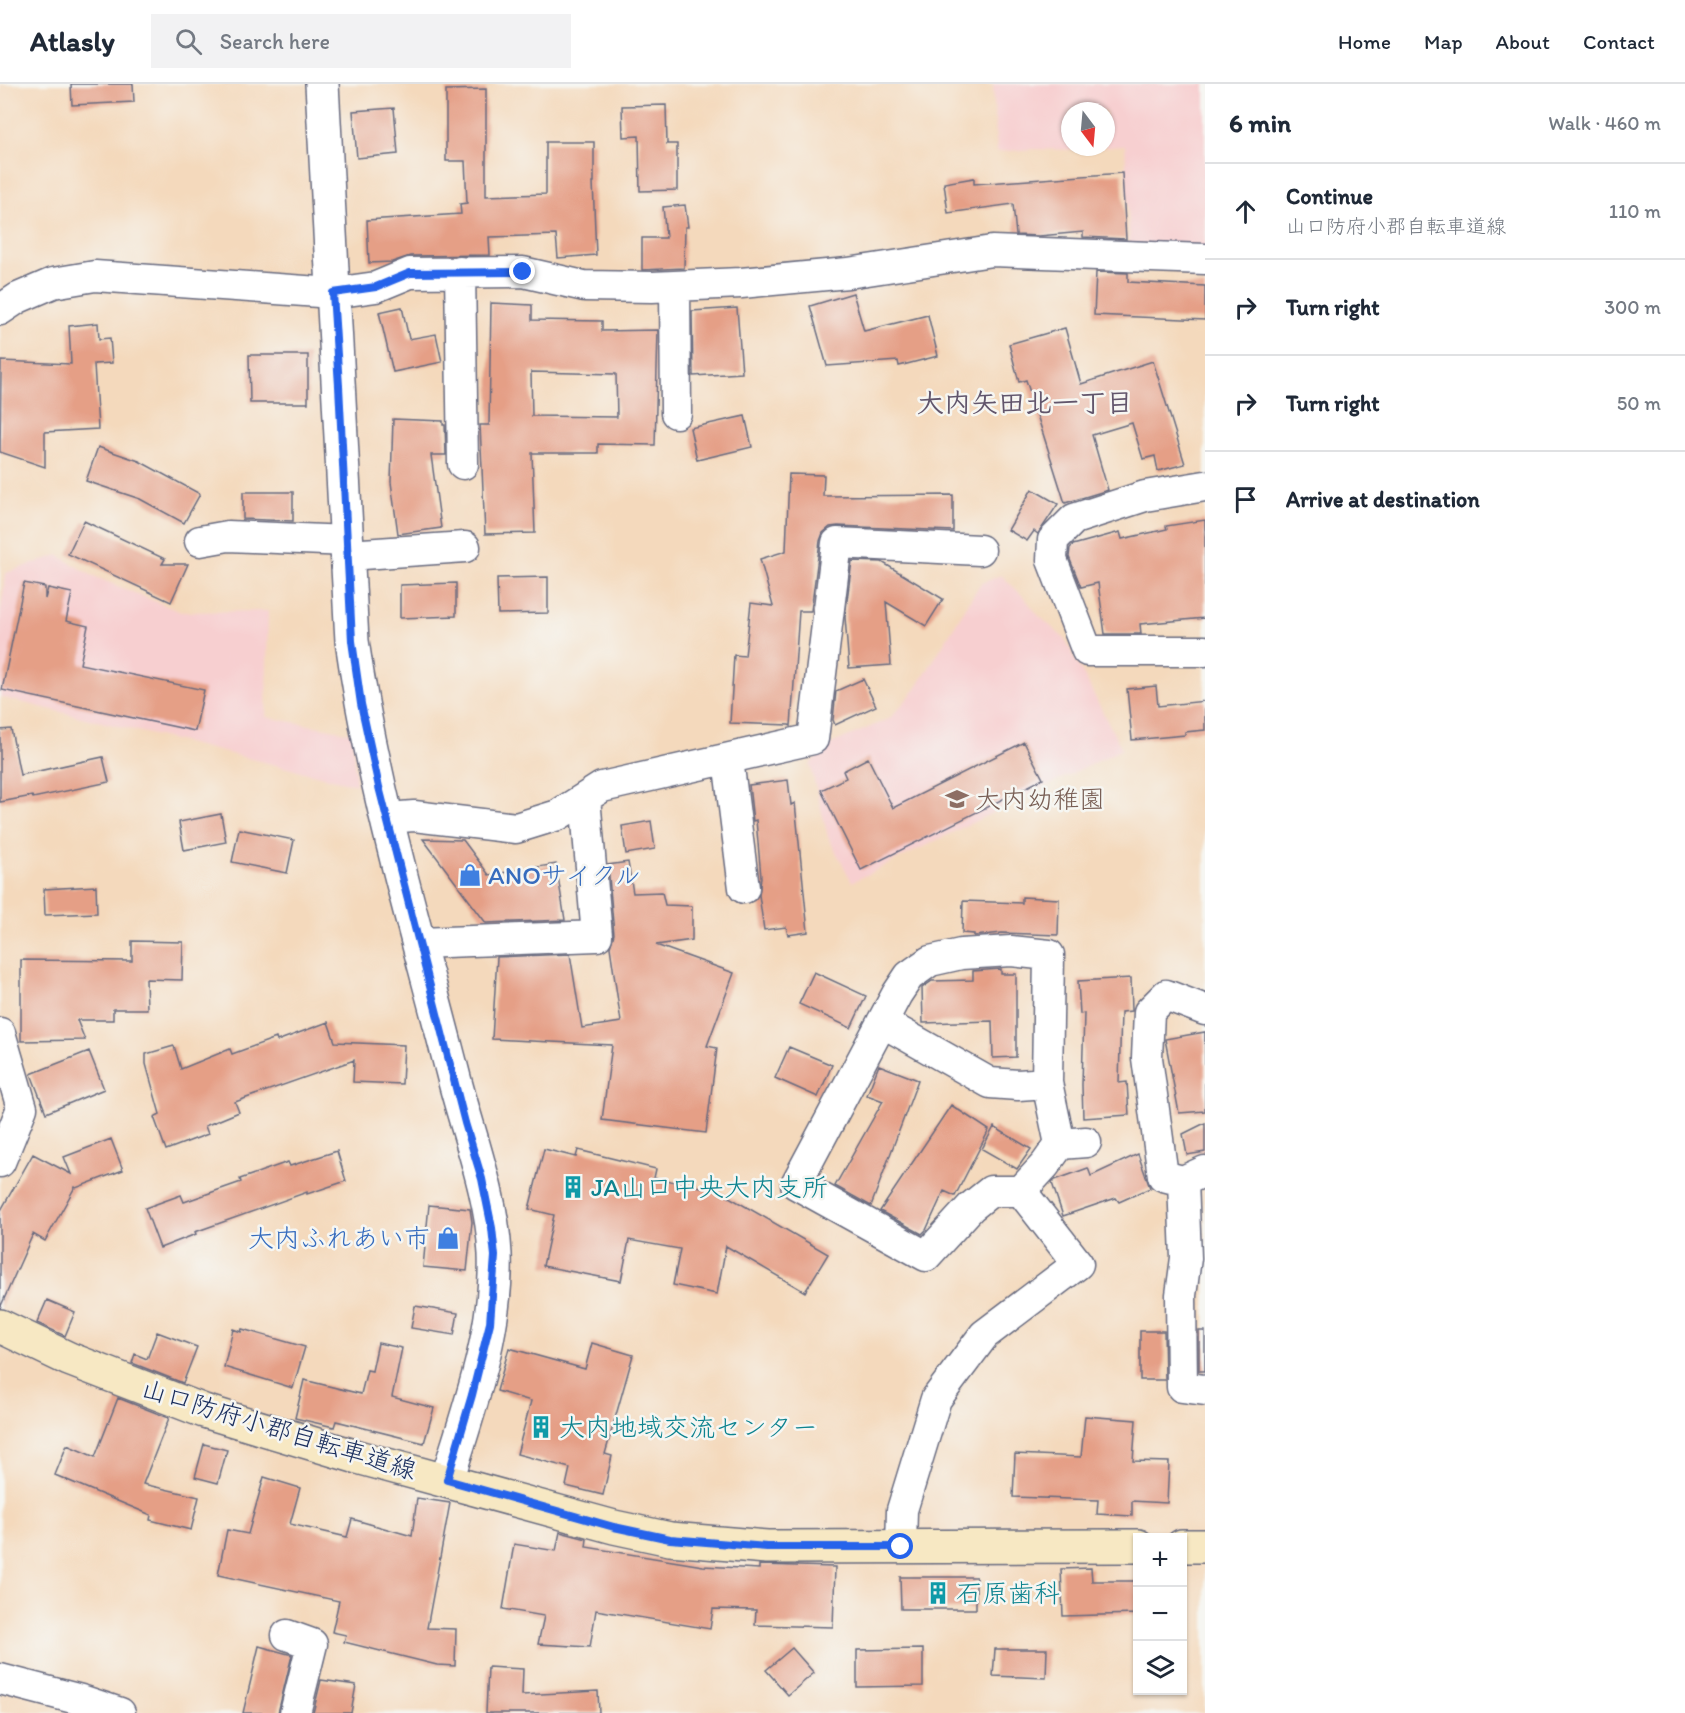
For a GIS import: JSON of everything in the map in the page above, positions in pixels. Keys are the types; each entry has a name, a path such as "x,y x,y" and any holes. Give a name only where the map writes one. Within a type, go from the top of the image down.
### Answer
{"main road":[{"name":"山口防府小郡自転車道線","path":"0,1326 69,1359 204,1411 354,1456 614,1527 670,1539 767,1547 1133,1546"},
{"path":"1187,1546 1205,1546"}],"street":[{"path":"322,84 352,641 361,704 387,818 465,1123 482,1179 495,1256 490,1323 447,1480"},
{"path":"0,310 18,298 53,283 95,276 333,293 376,287 410,273 523,272 584,286 675,286 741,284 848,273 992,251 1205,259"},
{"path":"460,272 463,464"},
{"path":"675,286 676,413"},
{"path":"1205,486 1145,496 1074,519 1053,540 1052,560 1087,651 1205,651"},
{"path":"200,541 228,536 348,548 465,547"},
{"path":"387,818 414,816 516,828 558,815 602,788 813,739 837,543 980,550"},
{"path":"728,759 744,888"},
{"path":"420,943 597,936 585,798"},
{"path":"1011,951 1049,955 1047,1083 1073,1143 1046,1165 1021,1191 991,1191 971,1207 926,1256 796,1184 897,994 909,976 930,961 961,954 1011,951"},
{"path":"1205,1010 1166,995 1149,1012 1147,1058 1163,1176 1194,1176 1195,1257 1180,1295 1182,1387 1205,1390"},
{"path":"882,1022 990,1083 1018,1085 1047,1083"},
{"path":"0,1033 22,1108 0,1162"},
{"path":"901,1547 902,1510 936,1399 984,1335 1078,1263 1021,1191"},
{"path":"295,1713 311,1642"},
{"path":"0,1679 81,1700 120,1713"}],"shaded area":[{"path":"993,84 1205,84 1205,254 1130,251 1125,146 1115,147 1115,102 1061,102 1061,150 997,152"},
{"path":"58,555 91,575 181,612 268,611 266,717 352,733 356,785 0,697 0,614 6,573"},
{"path":"1001,575 1024,597 1038,615 1065,639 1122,749 852,882 828,837 810,764 833,743 889,719 916,689 980,584"}],"building":[{"path":"71,84 133,84 134,102 72,105"},
{"path":"486,89 486,196 546,194 546,142 594,142 596,255 558,258 556,235 489,237 490,255 410,256 392,262 369,263 367,220 461,214 460,204 467,203 465,161 446,161 446,90"},
{"path":"666,105 667,144 677,144 677,190 640,191 639,136 623,137 622,106"},
{"path":"394,108 398,154 357,158 353,111"},
{"path":"1122,173 1126,239 1083,237 1083,232 1039,236 1016,235 1013,204 948,213 944,183 974,178 974,184"},
{"path":"685,205 688,227 685,227 684,268 642,270 642,238 666,238 663,207"},
{"path":"1096,272 1128,273 1128,282 1205,286 1205,320 1094,315"},
{"path":"853,293 864,331 928,315 938,356 899,366 898,361 827,366 810,306"},
{"path":"491,303 532,305 532,320 602,321 602,331 658,330 655,445 598,444 598,453 532,453 535,533 485,534 480,425 489,425","holes":["531,372 616,374 617,417 532,416"]},
{"path":"402,307 409,339 436,334 442,362 393,372 379,312"},
{"path":"737,308 742,373 693,376 692,311"},
{"path":"98,323 99,339 110,338 112,363 94,364 98,429 45,432 45,467 0,452 1,361 71,364 69,326"},
{"path":"1065,328 1081,384 1153,361 1185,464 1158,471 1155,456 1143,459 1132,423 1092,435 1108,490 1065,503 1026,380 1019,382 1009,344"},
{"path":"249,355 308,355 308,403 250,403"},
{"path":"745,416 752,447 697,460 690,428"},
{"path":"393,419 443,421 445,425 446,455 431,455 441,528 398,534 391,482"},
{"path":"98,447 139,461 200,494 184,523 140,499 86,481"},
{"path":"789,474 824,475 823,496 953,495 953,531 838,526 830,527 823,533 811,611 799,611 791,726 730,723 734,655 745,656 751,603 773,606 760,559 786,551"},
{"path":"1032,489 1058,504 1038,534 1034,531 1027,541 1008,530"},
{"path":"243,492 293,492 293,521 243,519"},
{"path":"1205,520 1205,618 1140,624 1141,634 1105,634 1098,583 1081,587 1069,557 1070,548 1073,545 1120,532 1122,539 1167,529 1166,526"},
{"path":"84,521 165,559 162,564 188,564 171,602 68,554"},
{"path":"852,561 882,562 943,599 926,626 886,602 891,665 849,668 845,617"},
{"path":"548,577 548,613 498,614 497,578"},
{"path":"24,583 45,587 45,599 48,588 72,593 66,621 88,626 80,664 204,690 195,731 2,690"},
{"path":"456,583 456,616 400,618 400,585"},
{"path":"863,679 876,706 835,725 833,720 836,691"},
{"path":"1156,686 1158,706 1205,701 1205,730 1185,732 1185,735 1132,740 1127,689"},
{"path":"11,729 20,775 103,757 109,782 33,798 32,796 0,802 0,730"},
{"name":"大内幼稚園","path":"1024,742 1043,779 861,870 821,790 846,778 843,771 868,758 893,808"},
{"path":"788,780 791,805 795,803 808,932 788,935 786,927 764,930 759,895 761,877 756,820 753,821 749,785"},
{"path":"221,814 226,842 184,850 179,822"},
{"path":"651,821 655,849 626,854 622,826"},
{"path":"239,829 294,840 287,873 232,862"},
{"path":"423,839 463,840 489,875 556,864 565,920 486,923"},
{"path":"628,862 633,893 662,892 665,905 692,906 692,940 656,945 734,973 707,1046 717,1048 706,1133 602,1120 612,1045 492,1039 497,957 570,954 582,1028 621,1022 610,947 614,934 608,865"},
{"path":"96,886 97,913 45,915 44,889"},
{"path":"1022,897 1059,899 1058,935 1002,933 974,936 974,934 962,933 963,901 1022,903"},
{"path":"132,941 183,942 182,980 146,979 147,1009 113,1009 113,1020 77,1020 85,1040 21,1041 21,960 132,961"},
{"path":"1001,969 1001,974 1016,974 1016,1057 993,1058 992,1021 923,1023 922,988 932,981 973,980 973,971"},
{"path":"814,972 866,996 851,1028 799,1004"},
{"path":"1131,978 1132,1011 1121,1012 1119,1083 1127,1082 1129,1115 1083,1118 1084,1013 1080,1014 1078,981"},
{"path":"328,1022 335,1042 404,1045 402,1084 353,1082 354,1060 235,1102 239,1112 205,1126 208,1134 166,1150 154,1117 160,1114 146,1064 146,1054 174,1046 181,1069 230,1049 232,1054 276,1038 277,1041"},
{"path":"1205,1032 1205,1111 1179,1113 1165,1039"},
{"path":"789,1047 832,1065 818,1097 775,1078"},
{"path":"89,1051 104,1089 46,1113 31,1074"},
{"path":"879,1065 918,1080 871,1206 835,1186 883,1101 867,1095"},
{"path":"951,1105 989,1130 955,1196 944,1191 922,1234 880,1211"},
{"path":"1205,1123 1205,1152 1187,1155 1183,1134"},
{"path":"994,1127 1031,1149 1017,1169 982,1149"},
{"path":"111,1139 123,1170 75,1187 45,1241 33,1234 0,1308 0,1212 33,1154 71,1174 64,1157"},
{"path":"544,1149 576,1157 578,1150 656,1169 654,1178 717,1190 828,1254 805,1292 726,1246 717,1294 673,1285 680,1249 629,1240 621,1281 543,1266 554,1215 529,1209"},
{"path":"337,1151 346,1181 307,1194 307,1192 195,1232 196,1234 160,1248 145,1208 181,1195 184,1202 288,1162 290,1166"},
{"path":"1138,1154 1150,1188 1119,1202 1116,1198 1063,1216 1052,1183 1055,1180 1088,1168 1091,1176"},
{"name":"大内ふれあい市","path":"429,1205 470,1209 472,1222 467,1271 423,1267"},
{"path":"47,1300 75,1312 65,1336 37,1323"},
{"path":"415,1306 458,1313 454,1335 411,1328"},
{"path":"233,1329 241,1332 242,1329 305,1347 293,1388 224,1367"},
{"path":"1140,1331 1164,1331 1165,1380 1140,1380"},
{"path":"1199,1331 1205,1331 1205,1371 1199,1371"},
{"path":"157,1332 197,1347 183,1383 132,1363 135,1354 147,1359"},
{"path":"378,1343 402,1348 392,1397 434,1408 424,1443 336,1421 334,1427 295,1418 304,1380 361,1394 367,1370 372,1371"},
{"path":"592,1343 633,1355 605,1454 612,1456 603,1495 566,1486 570,1468 517,1454 531,1401 497,1391 509,1348 585,1369"},
{"path":"118,1398 169,1418 143,1484 199,1497 191,1530 150,1520 151,1515 55,1475 67,1445 95,1457"},
{"path":"1085,1416 1136,1420 1133,1461 1169,1462 1167,1503 1132,1501 1132,1516 1097,1514 1098,1500 1013,1497 1015,1454 1081,1457"},
{"path":"204,1444 227,1450 218,1483 195,1477"},
{"path":"264,1477 300,1488 290,1524 347,1537 352,1519 412,1536 417,1498 450,1503 427,1628 456,1629 455,1666 437,1665 344,1642 346,1635 332,1632 339,1601 218,1575 227,1530 248,1534"},
{"path":"560,1532 587,1539 586,1547 703,1566 759,1569 759,1565 835,1567 833,1627 755,1625 756,1610 713,1609 710,1629 596,1610 590,1647 538,1644 544,1616 503,1609 514,1544 556,1551"},
{"path":"1091,1568 1092,1581 1133,1581 1133,1614 1063,1616 1061,1569"},
{"name":"石原歯科","path":"900,1577 976,1577 976,1609 901,1609"},
{"path":"259,1646 292,1655 278,1713 243,1713"},
{"path":"792,1648 814,1673 788,1695 766,1670"},
{"path":"923,1649 923,1686 857,1687 857,1650"},
{"path":"995,1649 1047,1649 1046,1678 993,1676"},
{"path":"488,1667 523,1669 522,1695 598,1691 599,1713 486,1713"},
{"path":"321,1680 356,1685 351,1713 313,1713"}],"place":[{"name":"大内幼稚園","path":"957,799"},
{"name":"ANOサイクル","path":"470,875"},
{"name":"JA山口中央大内支所","path":"573,1187"},
{"name":"大内ふれあい市","path":"448,1238"},
{"name":"大内地域交流センター","path":"541,1427"},
{"name":"石原歯科","path":"938,1593"}],"district":[{"name":"大内矢田北一丁目","path":"1025,403"}],"route":[{"path":"523,272 410,273 376,287 333,293 352,641 361,704 379,787 465,1123 482,1179 495,1256 490,1323 465,1423 447,1480 614,1527 670,1539 767,1547 901,1547"}]}
